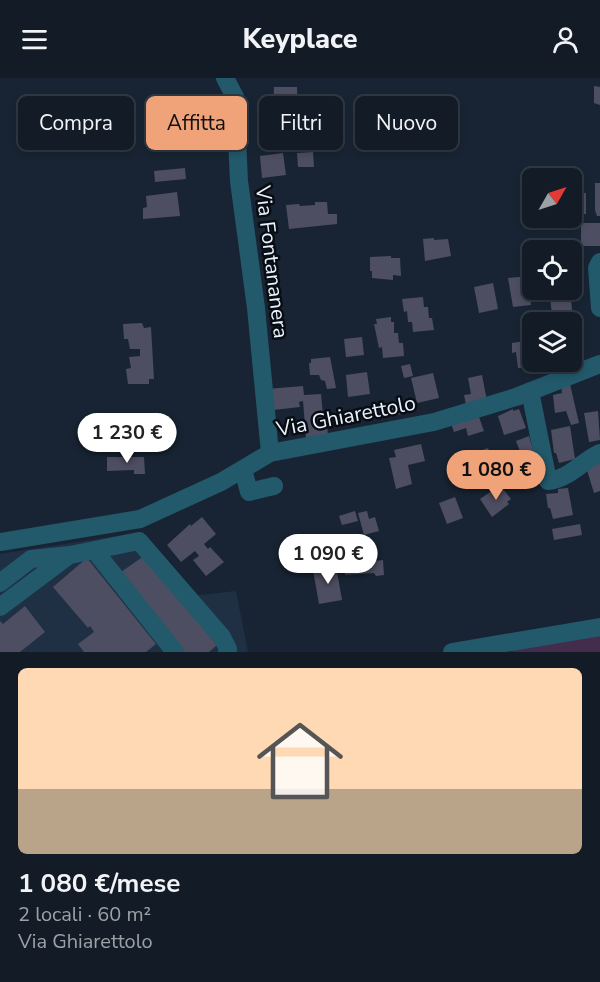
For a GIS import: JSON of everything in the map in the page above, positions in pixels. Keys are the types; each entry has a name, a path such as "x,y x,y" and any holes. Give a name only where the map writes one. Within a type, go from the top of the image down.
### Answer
{"street":[{"name":"Via Fontananera","path":"225,78 235,98 239,181 256,308 270,453"},
{"path":"600,262 597,268 600,308"},
{"name":"Via Ghiarettolo","path":"0,542 140,519 220,482 270,453 434,422 530,391 600,364"},
{"path":"530,391 548,481 575,470 585,461 600,453"},
{"path":"243,469 249,492 274,486"},
{"path":"0,583 31,559 70,555 139,541 222,637 228,649 227,652"},
{"path":"94,550 176,652"},
{"path":"0,607 70,555"},
{"path":"452,652 600,627"}],"shaded area":[{"path":"142,532 190,596 236,591 248,652 0,652 0,554"},
{"path":"600,633 600,652 513,652 512,650"}],"building":[{"path":"594,86 600,87 600,105 594,103"},
{"path":"274,87 297,87 297,96 274,96"},
{"path":"313,152 314,167 298,167 297,153"},
{"path":"283,153 286,175 262,178 260,156"},
{"path":"185,168 186,179 155,182 154,171"},
{"path":"595,183 600,183 600,216 597,216 595,210"},
{"path":"177,192 180,216 143,219 143,208 147,207 146,196"},
{"path":"582,193 586,193 586,214 582,214"},
{"path":"315,202 327,202 328,214 337,214 337,224 289,229 286,205 315,205"},
{"path":"582,223 600,223 600,246 582,246"},
{"path":"434,238 434,240 448,239 451,256 425,261 423,239"},
{"path":"391,256 391,258 400,258 401,276 393,275 393,280 372,278 370,257"},
{"path":"522,277 522,300 530,300 531,305 513,307 508,278"},
{"path":"493,283 498,309 479,313 474,287"},
{"path":"423,297 424,307 428,307 429,318 432,318 434,330 413,332 412,322 408,322 407,311 404,312 402,299"},
{"path":"550,300 571,300 572,312 552,312"},
{"path":"391,317 391,322 394,322 394,333 398,333 399,343 403,343 404,356 383,358 382,347 379,348 374,324 377,324 376,319"},
{"path":"142,323 144,328 151,327 154,379 149,379 149,384 128,384 126,369 131,368 129,357 140,356 140,349 130,349 128,339 124,339 123,324"},
{"path":"362,337 364,355 346,357 344,339"},
{"path":"522,342 522,368 518,368 516,352 512,353 512,343"},
{"path":"330,357 336,388 327,389 325,381 321,380 319,375 310,375 309,363 311,359"},
{"path":"410,364 413,376 404,378 401,366"},
{"path":"367,372 370,394 348,397 346,375"},
{"path":"433,373 439,398 417,403 411,378"},
{"path":"482,375 487,401 466,405 464,395 471,394 468,378"},
{"path":"570,384 579,423 571,425 566,411 555,413 553,395 562,393 561,385"},
{"path":"303,386 304,395 321,394 328,436 306,438 303,401 299,402 300,407 273,410 267,389"},
{"path":"398,401 401,414 379,418 377,406"},
{"path":"513,409 513,411 519,409 526,428 504,435 498,416"},
{"path":"598,411 600,440 589,442 584,413"},
{"path":"479,417 484,431 468,436 466,428 454,432 451,423"},
{"path":"570,426 575,459 559,463 554,453 551,430"},
{"path":"529,436 540,474 530,477 516,441"},
{"path":"421,444 425,461 408,465 412,484 396,489 389,458 396,457 394,450"},
{"path":"488,448 493,461 487,463 490,472 470,480 465,468 471,465 468,455"},
{"path":"107,457 144,457 145,474 134,474 134,470 107,471"},
{"path":"600,457 600,491 594,493 587,470"},
{"path":"500,485 511,499 507,502 509,504 492,517 480,499"},
{"path":"568,488 573,515 553,519 550,508 548,508 546,494 558,493 558,489"},
{"path":"455,497 463,518 447,524 439,503"},
{"path":"355,511 358,521 342,525 339,516"},
{"path":"367,511 369,519 375,517 379,531 364,535 358,513"},
{"path":"202,517 216,534 204,544 224,562 206,576 193,560 199,556 195,551 181,562 167,545 190,524 191,526"},
{"path":"580,524 582,535 554,540 552,529"},
{"path":"144,556 217,645 209,652 184,652 121,572"},
{"path":"87,558 156,644 146,652 84,652 78,644 94,632 53,587"},
{"path":"369,558 369,562 383,560 384,575 376,576 374,573 345,575 344,565 362,562 361,559"},
{"path":"336,566 342,600 319,604 313,570"},
{"path":"25,606 45,632 20,652 0,652 0,621 3,624"}]}
